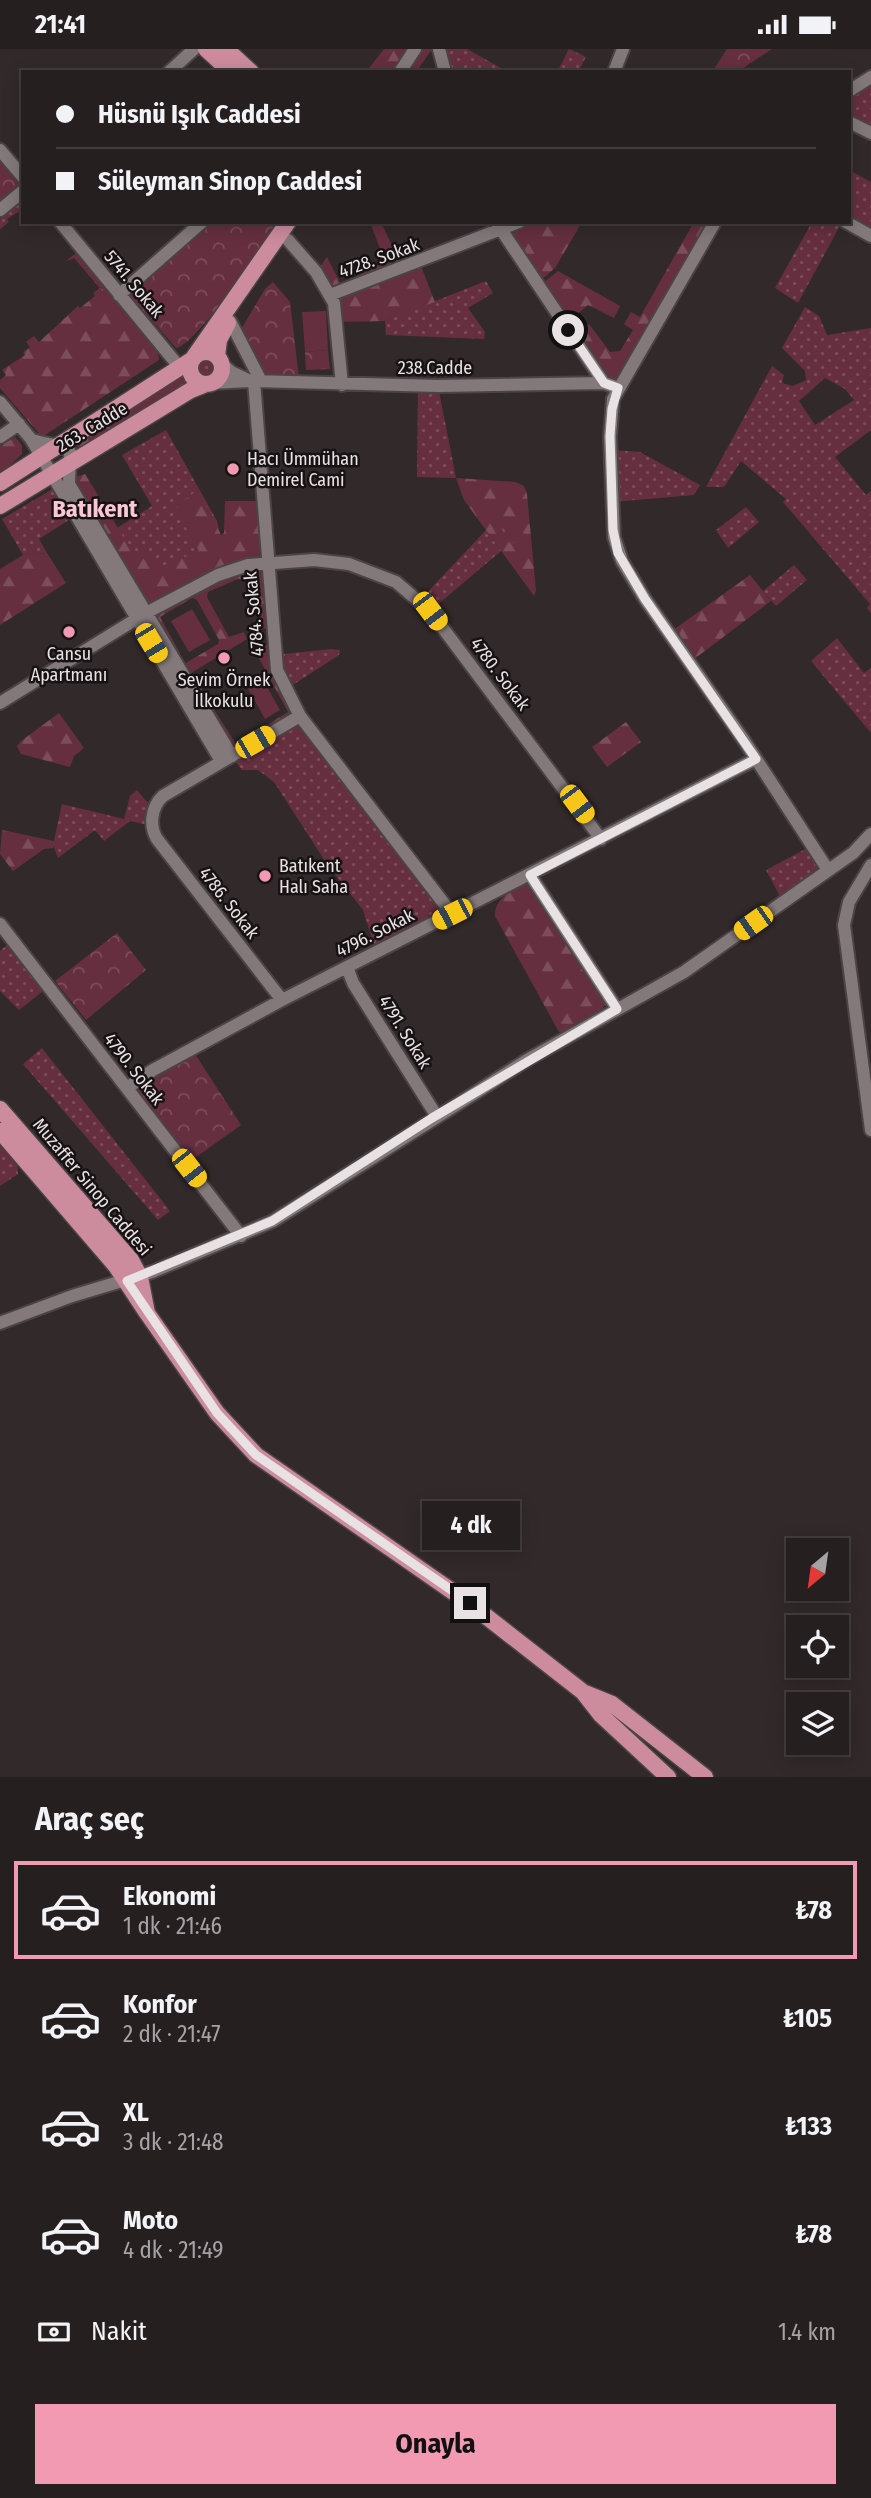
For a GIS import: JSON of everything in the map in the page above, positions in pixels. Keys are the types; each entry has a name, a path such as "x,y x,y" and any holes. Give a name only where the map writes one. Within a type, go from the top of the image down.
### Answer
{"main road":[{"path":"206,49 229,70"},
{"path":"226,49 249,70"},
{"name":"263. Cadde","path":"0,484 189,362 287,224"},
{"path":"219,360 208,352 189,362 192,376 209,384 220,376 219,340 300,224"},
{"name":"263. Cadde","path":"0,506 191,390 209,384"},
{"name":"Muzaffer Sinop Caddesi","path":"0,1109 67,1183 131,1260 133,1279 147,1313 217,1413 263,1461 470,1603 583,1692"},
{"name":"Muzaffer Sinop Caddesi","path":"0,1131 133,1279"},
{"path":"583,1692 601,1715 663,1776"},
{"path":"583,1692 612,1704 705,1777"}],"street":[{"path":"171,70 194,49"},
{"path":"401,70 415,49"},
{"path":"439,49 444,70"},
{"path":"615,70 623,49"},
{"path":"851,91 871,77"},
{"path":"851,123 871,133"},
{"path":"0,150 21,175"},
{"path":"0,210 21,193"},
{"name":"5741. Sokak","path":"62,224 119,295 189,362"},
{"path":"119,295 200,224"},
{"path":"711,224 618,388 612,409 610,436 613,530 618,553 645,599 756,759 828,870"},
{"path":"850,224 871,236"},
{"path":"499,226 604,383"},
{"name":"4728. Sokak","path":"330,295 499,226"},
{"path":"288,240 316,272 330,295 337,314 342,385"},
{"path":"230,321 255,381"},
{"path":"219,360 231,372 255,381"},
{"name":"238.Cadde","path":"209,384 255,381 342,385 604,383 618,388"},
{"name":"4784. Sokak","path":"255,381 277,670 300,716 452,914"},
{"path":"0,402 31,439 50,475 141,616 227,759 300,716"},
{"path":"0,437 19,425"},
{"path":"31,439 42,445 59,446 70,452 69,484 141,616"},
{"name":"4780. Sokak","path":"141,616 218,575 267,562 314,560 349,564 383,575 410,592 430,611 601,839"},
{"path":"0,703 141,616"},
{"name":"4786. Sokak","path":"227,759 159,799 152,826 157,839 282,1000"},
{"name":"4796. Sokak","path":"127,1087 282,1000 756,759"},
{"path":"0,1323 72,1296 133,1279 242,1236 283,1215 436,1115 684,972 870,838"},
{"path":"871,865 849,902 844,925 871,1129"},
{"path":"530,875 617,1009"},
{"name":"4790. Sokak","path":"0,924 242,1236"},
{"name":"4791. Sokak","path":"347,967 353,983 436,1115"}],"green space":[{"path":"384,49 432,49 417,70 368,70"},
{"path":"439,49 467,49 504,70 444,70"},
{"path":"569,49 586,57 579,70 558,70"},
{"path":"727,49 772,49 740,70 713,70"},
{"path":"871,82 871,133 853,124 851,128 851,95"},
{"path":"0,161 20,185 0,201"},
{"path":"851,171 871,182 871,231 851,219"},
{"path":"21,202 21,210 7,219 9,222 0,229 0,219"},
{"path":"211,224 278,224 213,313 198,331 176,348 130,296"},
{"path":"371,224 382,224 402,267 419,261 435,302 385,321 338,322 316,272 327,257 343,289 360,273 385,262"},
{"path":"527,224 581,224 555,268 541,280 511,235"},
{"path":"693,224 713,226 618,388 612,385 572,336 589,324 610,352 620,351 633,330 624,324 631,312 640,317"},
{"path":"811,224 841,224 798,303 775,288"},
{"path":"76,253 107,291 104,293 74,258 66,261"},
{"path":"558,271 620,306 614,318 588,305 564,325 538,287"},
{"path":"486,281 493,293 468,308 485,332 484,339 386,335 385,321"},
{"path":"273,282 290,302 299,378 260,375 240,331 265,289"},
{"path":"100,288 104,293 107,291 158,353 159,360 42,437 0,388 0,380 6,375 2,370 25,355 23,352 30,347 26,342 34,336 39,342 78,306 80,308 95,296 93,293"},
{"path":"805,307 819,316 827,335 871,328 871,430 835,457 866,495 871,491 871,613 867,608 870,604 783,502 786,499 741,461 724,487 706,487 772,366 784,375 782,383 793,386 806,380 805,371 782,348","holes":["825,378 845,389 854,400 815,425 799,401"]},
{"path":"326,311 328,350 305,352 302,312"},
{"path":"328,350 330,369 306,370 305,352"},
{"path":"202,360 208,360 213,368 211,374 202,376 197,371 197,365"},
{"path":"182,375 188,378 190,383 81,452 74,442"},
{"path":"418,386 438,386 456,478 417,477"},
{"path":"166,430 217,521 220,535 146,613 101,538 152,506 122,455"},
{"path":"15,437 22,445 22,454 0,475 0,446"},
{"path":"611,450 640,452 700,485 694,495 613,502"},
{"path":"85,474 135,556 145,554 161,567 199,551 176,510 179,504 199,489 221,535 224,533 225,501 262,501 271,630 262,628 256,577 238,579 208,592 207,597 229,637 244,632 247,639 191,673 236,744 288,712 255,651 273,641 300,716 232,756 179,667 218,644 219,640 197,600 192,598 160,617 180,653 179,657 72,478"},
{"path":"456,478 515,482 524,486 536,591 534,596 464,500"},
{"path":"56,487 75,516 39,539 47,553 23,555 2,519"},
{"path":"746,507 759,522 728,548 716,530"},
{"path":"520,520 524,537 511,544 500,530"},
{"path":"486,530 501,551 430,611 420,600"},
{"path":"47,553 66,583 0,625 0,569 23,555"},
{"path":"794,565 807,580 776,606 763,591"},
{"path":"750,575 771,601 689,663 669,633"},
{"path":"192,609 210,640 189,652 171,621"},
{"path":"837,638 864,673 871,668 871,733 811,661"},
{"path":"340,650 339,655 285,690 274,655"},
{"path":"261,676 280,710 265,719 246,685"},
{"path":"59,713 84,748 74,756 70,767 21,754 17,746 21,741"},
{"path":"626,722 641,742 607,767 592,747"},
{"path":"299,724 442,913 375,948 363,910 327,864 274,782 258,770 242,770 234,760"},
{"path":"137,790 146,801 155,805 152,826 130,821 104,841 95,830 58,858 53,845 62,804 124,819 130,796"},
{"path":"2,830 54,841 53,848 44,849 13,871 0,854"},
{"path":"813,845 828,870 783,902 766,870"},
{"path":"527,883 606,1004 601,1010 563,1033 559,1032 495,916 501,899"},
{"path":"117,933 146,970 86,1020 55,981"},
{"path":"12,940 48,987 19,1010 0,991 0,951"},
{"path":"42,1048 170,1211 158,1220 23,1064"},
{"path":"195,1054 241,1125 192,1160 136,1090 146,1080"},
{"path":"0,1143 17,1164 18,1174 0,1186"}],"place":[{"name":"Hacı Ümmühan Demirel Cami","path":"233,469"},
{"name":"Cansu Apartmanı","path":"69,632"},
{"name":"Sevim Örnek İlkokulu","path":"224,658"},
{"name":"Batıkent Halı Saha","path":"265,876"}],"district":[{"name":"Batıkent","path":"95,509"}],"route":[{"path":"470,1603 385,1543 286,1479 256,1455 217,1413 127,1281 242,1236 272,1221 432,1118 617,1009 530,875 756,759 645,599 618,553 613,530 610,436 613,399 618,388 604,383 568,330"}]}
